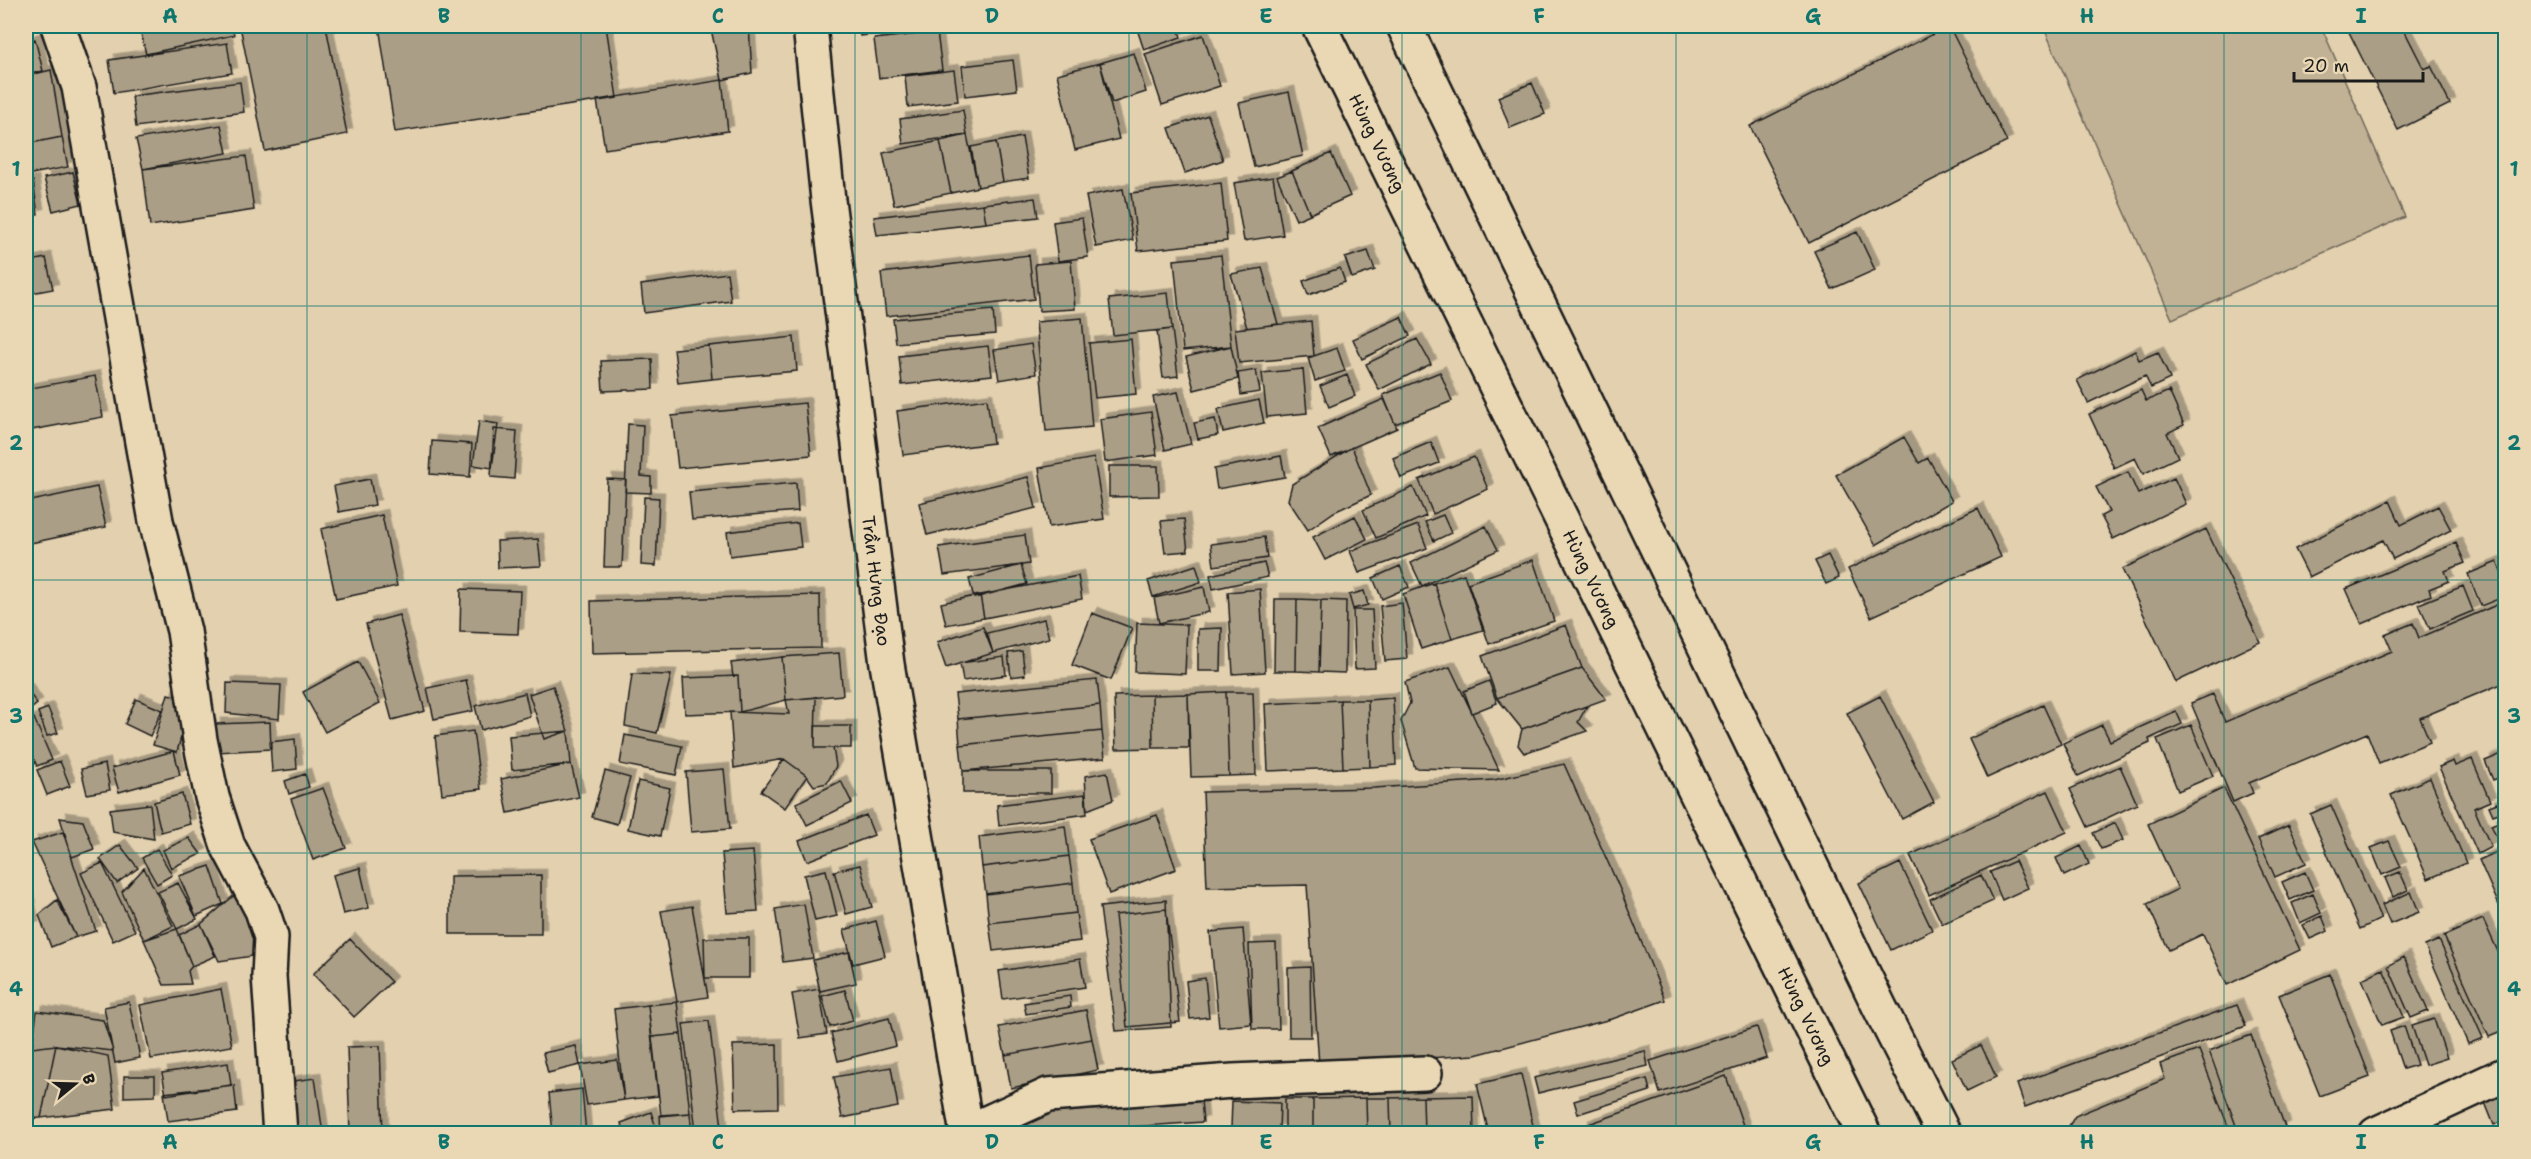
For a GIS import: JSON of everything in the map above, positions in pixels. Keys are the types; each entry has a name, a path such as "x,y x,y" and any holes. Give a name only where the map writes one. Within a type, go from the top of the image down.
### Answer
{"street":[{"path":"58,26 79,87 156,521 184,631 200,740 212,797 228,846 262,910 271,937 269,976 279,1134"},
{"name":"Trần Hưng Đạo","path":"810,26 828,200 887,664 967,1133"},
{"name":"Hùng Vương","path":"1319,26 1863,1134"},
{"path":"1404,26 1880,1008 1944,1134"},
{"path":"967,1133 1048,1095 1233,1081 1425,1073"},
{"path":"2376,1134 2505,1074"}],"shaded area":[{"path":"2043,26 2321,26 2405,217 2172,319"}],"building":[{"path":"99,26 133,26 101,32"},
{"path":"139,26 232,26 234,35 146,54"},
{"path":"240,26 326,26 347,134 265,151"},
{"path":"379,26 606,26 617,98 395,132"},
{"path":"749,26 752,73 722,80 711,29"},
{"path":"859,26 919,26 920,30 860,36"},
{"path":"1148,26 1177,26 1181,37 1144,50 1137,29"},
{"path":"1949,26 2007,142 1809,243 1750,126"},
{"path":"2346,26 2402,26 2424,69 2431,66 2450,104 2398,130"},
{"path":"937,32 942,70 879,78 874,39"},
{"path":"1203,35 1220,86 1162,105 1145,54"},
{"path":"35,39 43,71 26,75 26,42"},
{"path":"227,43 232,73 114,93 109,60"},
{"path":"1134,53 1146,92 1112,103 1100,63"},
{"path":"1013,60 1017,90 965,96 962,66"},
{"path":"1100,63 1119,139 1075,150 1057,74"},
{"path":"51,70 62,137 26,144 26,76"},
{"path":"954,70 958,101 908,107 905,76"},
{"path":"722,80 728,131 605,149 597,100"},
{"path":"240,82 244,112 136,127 132,96"},
{"path":"1532,83 1545,114 1510,128 1498,97"},
{"path":"1289,92 1303,156 1254,167 1239,103"},
{"path":"963,110 967,135 903,144 900,119"},
{"path":"1208,115 1223,160 1185,173 1169,128"},
{"path":"221,125 227,153 143,169 136,139"},
{"path":"967,135 978,187 951,193 940,141"},
{"path":"62,137 68,167 26,175 26,144"},
{"path":"1022,137 1029,178 1003,182 996,142"},
{"path":"940,141 951,193 894,205 883,153"},
{"path":"996,142 1003,182 978,187 971,147"},
{"path":"1331,153 1350,196 1310,214 1292,171"},
{"path":"246,156 254,210 150,226 143,169"},
{"path":"1292,171 1310,214 1296,220 1277,177"},
{"path":"73,172 81,204 53,211 44,178"},
{"path":"1273,177 1283,235 1244,241 1234,183"},
{"path":"33,181 38,214 26,217 26,182"},
{"path":"1221,183 1227,241 1138,251 1131,193"},
{"path":"1123,189 1133,240 1096,247 1086,196"},
{"path":"1035,198 1038,217 986,223 983,204"},
{"path":"983,204 986,223 877,235 874,217"},
{"path":"1082,218 1088,257 1058,261 1053,222"},
{"path":"1857,232 1875,270 1832,289 1814,251"},
{"path":"1368,251 1375,270 1352,278 1345,258"},
{"path":"1029,255 1034,299 886,316 881,273"},
{"path":"1221,255 1231,346 1183,351 1174,260"},
{"path":"46,258 53,289 26,294 26,262"},
{"path":"1071,261 1075,309 1039,311 1035,264"},
{"path":"1262,268 1278,324 1247,328 1231,274"},
{"path":"1340,268 1345,282 1308,295 1303,281"},
{"path":"727,273 731,301 644,313 641,285"},
{"path":"1168,293 1172,329 1113,335 1109,299"},
{"path":"993,310 995,334 896,343 893,319"},
{"path":"1401,317 1410,336 1362,359 1353,339"},
{"path":"1082,318 1092,427 1046,431 1036,322"},
{"path":"1311,321 1314,356 1239,363 1235,329"},
{"path":"1172,329 1178,376 1163,378 1157,331"},
{"path":"794,337 797,371 712,379 709,346"},
{"path":"1131,339 1136,394 1095,398 1089,343"},
{"path":"1417,339 1431,364 1379,390 1366,364"},
{"path":"1031,344 1036,374 999,380 994,350"},
{"path":"709,346 712,379 678,383 674,349"},
{"path":"988,346 992,375 902,385 899,356"},
{"path":"1231,346 1238,379 1194,390 1186,357"},
{"path":"1337,348 1345,371 1315,381 1308,358"},
{"path":"2135,351 2139,360 2158,352 2170,379 2151,388 2145,376 2088,403 2077,380"},
{"path":"652,359 653,389 603,391 601,361"},
{"path":"1303,369 1307,413 1267,417 1262,373"},
{"path":"1256,370 1260,392 1241,395 1238,373"},
{"path":"1440,372 1452,401 1395,424 1383,395"},
{"path":"1347,375 1355,396 1329,407 1320,386"},
{"path":"95,376 103,417 26,431 26,389"},
{"path":"2141,390 2146,401 2169,391 2184,425 2167,433 2178,457 2143,474 2135,458 2114,468 2089,414"},
{"path":"1178,392 1191,444 1165,450 1153,397"},
{"path":"987,399 993,443 903,455 897,411"},
{"path":"1384,399 1397,428 1331,457 1318,428"},
{"path":"1259,400 1264,423 1223,432 1218,409"},
{"path":"805,403 811,455 678,468 672,416"},
{"path":"1151,412 1157,455 1105,462 1100,419"},
{"path":"1215,419 1218,435 1198,439 1194,423"},
{"path":"479,421 498,424 492,468 473,465"},
{"path":"628,424 643,425 641,476 651,477 651,493 625,492"},
{"path":"494,429 517,431 514,479 491,477"},
{"path":"1904,437 1919,463 1928,458 1952,501 1876,545 1836,475"},
{"path":"432,441 472,444 470,477 430,474"},
{"path":"1431,442 1439,463 1401,478 1393,458"},
{"path":"1352,447 1371,495 1334,512 1308,530 1288,500 1292,484"},
{"path":"1281,456 1285,477 1217,489 1214,469"},
{"path":"1474,457 1488,489 1433,514 1419,480"},
{"path":"1094,458 1104,519 1049,527 1039,468"},
{"path":"1109,466 1158,466 1159,496 1109,497"},
{"path":"2128,472 2138,494 2174,478 2186,504 2113,539 2101,516 2109,512 2096,487"},
{"path":"1028,477 1036,508 927,535 919,503"},
{"path":"370,479 375,505 339,512 334,486"},
{"path":"607,479 626,480 622,567 604,567"},
{"path":"796,483 798,511 692,520 689,492"},
{"path":"97,487 106,527 26,544 26,502"},
{"path":"1413,487 1426,516 1376,538 1363,510"},
{"path":"644,497 659,498 656,566 641,565"},
{"path":"2390,501 2401,525 2438,506 2451,530 2393,559 2383,540 2309,577 2295,549"},
{"path":"1978,508 2001,557 1871,617 1848,569"},
{"path":"382,515 397,586 336,599 321,529"},
{"path":"1443,515 1451,533 1434,541 1425,522"},
{"path":"1355,516 1367,539 1325,560 1313,537"},
{"path":"1184,519 1188,551 1165,553 1161,521"},
{"path":"798,523 801,547 730,556 727,532"},
{"path":"1418,525 1427,548 1359,573 1350,551"},
{"path":"1486,526 1498,550 1422,586 1411,563"},
{"path":"2206,529 2260,642 2176,682 2122,569"},
{"path":"1025,535 1029,564 944,575 939,547"},
{"path":"1264,537 1267,558 1214,566 1211,544"},
{"path":"538,539 541,566 498,568 497,541"},
{"path":"2456,543 2465,563 2445,571 2449,581 2429,589 2431,595 2362,624 2346,589"},
{"path":"1828,555 1839,578 1826,584 1815,561"},
{"path":"1533,560 1554,621 1489,644 1468,583"},
{"path":"2497,562 2506,584 2506,596 2481,606 2468,574"},
{"path":"1264,563 1268,577 1213,589 1210,575"},
{"path":"1021,565 1027,584 974,598 969,579"},
{"path":"1196,565 1201,582 1153,597 1148,581"},
{"path":"1400,566 1409,587 1382,599 1373,578"},
{"path":"1464,574 1483,630 1452,639 1434,583"},
{"path":"1078,576 1082,599 984,618 980,595"},
{"path":"1434,583 1452,639 1421,649 1403,594"},
{"path":"2463,586 2473,611 2430,629 2419,604"},
{"path":"1204,587 1209,612 1159,623 1154,598"},
{"path":"461,589 520,591 518,634 460,632"},
{"path":"1260,589 1265,672 1233,674 1228,592"},
{"path":"1364,591 1368,605 1353,609 1349,595"},
{"path":"820,595 821,648 592,653 591,601"},
{"path":"980,595 984,618 946,625 941,603"},
{"path":"1275,599 1297,599 1296,671 1274,671"},
{"path":"1297,599 1321,600 1319,672 1296,671"},
{"path":"1321,600 1346,601 1345,673 1319,672"},
{"path":"2506,601 2506,682 2420,718 2430,742 2379,763 2367,733 2249,783 2253,793 2233,802 2191,703 2213,694 2225,722 2392,651 2385,635 2413,623 2419,638"},
{"path":"1402,603 1407,659 1385,661 1380,606"},
{"path":"1353,610 1372,610 1375,668 1355,669"},
{"path":"1092,613 1132,628 1111,680 1072,665"},
{"path":"399,615 425,711 392,720 366,624"},
{"path":"1044,619 1049,638 993,653 987,633"},
{"path":"1137,623 1187,625 1185,674 1135,672"},
{"path":"1566,625 1582,668 1497,698 1482,656"},
{"path":"983,627 993,653 946,668 937,642"},
{"path":"1222,628 1221,671 1198,671 1198,629"},
{"path":"1022,651 1025,675 1011,677 1008,653"},
{"path":"839,653 843,695 786,700 782,657"},
{"path":"782,657 786,700 740,712 738,676 733,676 731,663"},
{"path":"1004,657 1006,675 963,681 960,663"},
{"path":"358,662 380,703 325,732 303,692"},
{"path":"1450,667 1499,770 1415,768 1401,721 1410,703 1405,682"},
{"path":"1582,668 1606,699 1522,729 1497,698"},
{"path":"632,674 671,675 657,733 625,726"},
{"path":"738,676 740,712 685,714 683,678"},
{"path":"466,680 473,711 434,719 427,688"},
{"path":"1097,680 1100,705 958,719 955,694"},
{"path":"1489,681 1497,703 1472,713 1464,691"},
{"path":"227,683 281,685 279,719 226,713"},
{"path":"553,686 568,731 544,739 529,694"},
{"path":"26,688 37,704 26,713"},
{"path":"1226,692 1253,692 1256,775 1229,776"},
{"path":"1226,692 1229,776 1191,777 1188,694"},
{"path":"525,693 530,716 481,730 475,706"},
{"path":"168,694 191,700 177,752 153,745"},
{"path":"1188,694 1189,748 1153,748 1152,695"},
{"path":"1152,695 1153,748 1116,749 1114,696"},
{"path":"1880,696 1934,802 1902,819 1847,713"},
{"path":"816,697 815,748 833,748 836,766 827,783 814,786 807,776 784,759 734,768 730,712 789,714 786,700"},
{"path":"1393,698 1396,765 1370,767 1368,700"},
{"path":"136,699 162,710 150,736 125,724"},
{"path":"1340,700 1368,700 1370,767 1343,768"},
{"path":"1340,700 1343,768 1268,771 1265,704"},
{"path":"1100,705 1102,731 960,745 958,719"},
{"path":"2043,705 2061,744 1987,778 1969,739"},
{"path":"1587,706 1578,722 1587,731 1524,753 1518,745 1522,729"},
{"path":"48,708 58,733 47,736 38,712"},
{"path":"2176,711 2182,724 2149,739 2150,743 2078,776 2063,743 2102,725 2110,741"},
{"path":"34,718 52,760 37,766 26,742 26,722"},
{"path":"270,722 271,749 216,752 215,724"},
{"path":"2191,725 2213,776 2178,791 2157,739"},
{"path":"815,726 851,726 851,748 815,748"},
{"path":"473,731 481,789 442,794 435,736"},
{"path":"568,731 571,764 512,770 509,736"},
{"path":"1102,731 1105,758 963,771 960,745"},
{"path":"625,735 682,746 676,775 620,764"},
{"path":"295,739 297,769 272,772 270,742"},
{"path":"174,751 180,775 119,792 112,768"},
{"path":"2504,753 2506,775 2493,780 2485,761"},
{"path":"784,759 807,776 785,808 761,791"},
{"path":"2472,759 2490,801 2474,808 2491,847 2478,854 2439,767 2453,761 2455,766"},
{"path":"60,761 70,786 47,795 37,770"},
{"path":"105,764 110,790 87,794 81,769"},
{"path":"571,764 579,797 508,813 501,779"},
{"path":"1564,764 1619,887 1665,1000 1615,1018 1475,1055 1319,1065 1307,885 1207,887 1203,792 1374,788 1494,780"},
{"path":"2120,766 2137,804 2088,827 2070,789"},
{"path":"724,769 730,829 691,832 686,772"},
{"path":"605,771 630,778 617,824 592,817"},
{"path":"963,771 1051,771 1051,793 963,793"},
{"path":"1107,772 1113,800 1087,810 1085,776"},
{"path":"305,774 309,787 289,794 285,781"},
{"path":"2430,778 2466,863 2428,879 2391,795"},
{"path":"638,781 670,788 660,836 628,829"},
{"path":"841,781 852,803 807,825 796,803"},
{"path":"323,788 346,848 313,860 291,799"},
{"path":"2224,788 2300,950 2227,985 2203,934 2169,950 2147,904 2178,889 2148,824"},
{"path":"2048,791 2067,832 1929,895 1910,855"},
{"path":"182,794 190,824 161,832 154,802"},
{"path":"1085,794 1087,814 999,826 997,805"},
{"path":"2500,802 2504,811 2493,815 2489,806"},
{"path":"150,804 154,839 113,832 110,809"},
{"path":"2331,805 2381,919 2360,929 2310,814"},
{"path":"866,815 874,835 807,861 799,841"},
{"path":"1157,815 1176,869 1109,894 1089,839"},
{"path":"60,818 83,821 94,849 72,857"},
{"path":"2506,819 2506,838 2498,841 2491,825"},
{"path":"2115,823 2123,840 2101,849 2093,833"},
{"path":"2289,825 2306,863 2275,877 2258,839"},
{"path":"1065,826 1069,856 982,867 979,837"},
{"path":"63,832 96,931 76,937 32,842"},
{"path":"189,838 201,854 171,868 163,850"},
{"path":"2389,841 2401,867 2382,875 2371,848"},
{"path":"120,845 138,868 117,883 100,859"},
{"path":"2081,846 2089,864 2064,876 2056,858"},
{"path":"2506,848 2506,921 2479,860"},
{"path":"157,849 172,875 157,884 142,858"},
{"path":"753,851 758,911 727,913 722,853"},
{"path":"1069,856 1073,883 986,894 982,867"},
{"path":"2015,861 2028,888 2002,900 1990,872"},
{"path":"102,863 135,931 113,941 81,873"},
{"path":"1900,863 1932,930 1891,950 1859,883"},
{"path":"860,865 872,907 846,914 834,871"},
{"path":"210,866 223,904 196,916 179,876"},
{"path":"144,868 173,926 144,940 122,892"},
{"path":"360,868 369,908 343,914 333,875"},
{"path":"826,870 837,916 815,921 804,875"},
{"path":"2305,872 2313,890 2290,900 2282,882"},
{"path":"2400,872 2408,890 2393,897 2385,878"},
{"path":"541,875 541,934 450,934 450,876"},
{"path":"1981,875 1993,901 1942,924 1930,899"},
{"path":"178,883 197,919 177,929 158,892"},
{"path":"1073,883 1076,913 989,923 986,894"},
{"path":"26,889 33,927 26,928"},
{"path":"2411,892 2419,912 2390,924 2382,905"},
{"path":"237,893 260,955 219,961 201,924"},
{"path":"2313,894 2321,913 2300,923 2292,903"},
{"path":"57,900 76,937 51,947 39,915"},
{"path":"1166,900 1171,1027 1116,1031 1100,907"},
{"path":"804,904 813,958 783,962 775,909"},
{"path":"692,906 708,997 677,1002 661,911"},
{"path":"1166,909 1180,1022 1127,1027 1115,915"},
{"path":"1076,913 1080,941 993,951 989,923"},
{"path":"2322,916 2328,931 2310,939 2303,925"},
{"path":"2483,919 2506,969 2506,1030 2489,1037 2444,936"},
{"path":"876,921 885,956 853,964 844,930"},
{"path":"201,924 215,956 192,966 179,935"},
{"path":"177,929 192,966 188,971 191,984 164,985 144,940"},
{"path":"1243,929 1251,1024 1219,1027 1210,932"},
{"path":"704,938 749,938 749,978 705,978"},
{"path":"350,939 391,982 354,1017 313,974"},
{"path":"2439,940 2483,1038 2468,1044 2425,946"},
{"path":"1276,943 1279,1029 1252,1029 1249,944"},
{"path":"849,952 856,983 820,991 813,960"},
{"path":"2404,957 2428,1011 2411,1018 2388,966"},
{"path":"1080,959 1085,987 1003,999 999,971"},
{"path":"1310,967 1311,1037 1289,1037 1288,968"},
{"path":"2383,969 2404,1017 2382,1025 2362,979"},
{"path":"2330,974 2370,1077 2320,1096 2279,995"},
{"path":"1205,978 1209,1017 1190,1019 1186,981"},
{"path":"221,989 232,1046 151,1059 140,1005"},
{"path":"819,989 827,1034 800,1038 792,994"},
{"path":"845,990 853,1021 830,1027 822,996"},
{"path":"1070,996 1071,1007 1026,1014 1024,1003"},
{"path":"129,1002 140,1058 115,1063 104,1007"},
{"path":"677,1002 681,1034 652,1037 648,1005"},
{"path":"648,1005 658,1096 624,1100 614,1009"},
{"path":"2237,1005 2246,1026 2025,1107 2017,1084"},
{"path":"1086,1010 1092,1039 1005,1055 999,1027"},
{"path":"37,1011 103,1020 113,1051 56,1045 32,1048"},
{"path":"889,1018 896,1046 838,1061 831,1033"},
{"path":"2434,1019 2447,1058 2425,1065 2412,1026"},
{"path":"709,1021 722,1128 696,1131 683,1024"},
{"path":"2404,1026 2417,1065 2403,1069 2390,1031"},
{"path":"1757,1027 1767,1058 1660,1093 1650,1061"},
{"path":"681,1034 690,1113 661,1116 652,1037"},
{"path":"2251,1035 2285,1127 2267,1134 2239,1134 2209,1051"},
{"path":"26,1039 33,1040 32,1048 56,1045 41,1118 26,1119"},
{"path":"1092,1039 1098,1070 1011,1088 1005,1055"},
{"path":"777,1044 778,1108 735,1109 733,1045"},
{"path":"56,1045 108,1056 115,1109 41,1118"},
{"path":"1981,1045 1996,1077 1967,1091 1952,1059"},
{"path":"380,1046 383,1134 350,1134 347,1047"},
{"path":"576,1046 580,1065 548,1073 543,1053"},
{"path":"2199,1050 2231,1134 2064,1134 2075,1116 2165,1079 2160,1064"},
{"path":"1645,1051 1648,1066 1538,1093 1534,1078"},
{"path":"617,1060 624,1100 587,1105 580,1065"},
{"path":"228,1063 231,1085 166,1095 162,1073"},
{"path":"891,1067 898,1107 842,1118 834,1077"},
{"path":"1521,1074 1535,1134 1489,1134 1477,1084"},
{"path":"124,1076 155,1076 155,1096 124,1097"},
{"path":"1726,1076 1746,1134 1586,1134 1583,1126"},
{"path":"315,1078 323,1134 294,1134 287,1082"},
{"path":"1647,1079 1650,1091 1578,1114 1574,1101"},
{"path":"234,1085 237,1112 168,1121 164,1093"},
{"path":"2506,1086 2506,1120 2494,1125 2482,1095"},
{"path":"582,1089 586,1134 553,1134 549,1093"},
{"path":"1473,1096 1474,1134 1424,1134 1423,1097"},
{"path":"1423,1097 1424,1134 1391,1134 1390,1098"},
{"path":"1366,1098 1390,1098 1391,1134 1367,1134"},
{"path":"1366,1098 1367,1134 1313,1134 1313,1099"},
{"path":"1285,1099 1313,1099 1313,1134 1285,1134"},
{"path":"1201,1100 1203,1122 1027,1134 1025,1113"},
{"path":"1232,1101 1280,1103 1279,1130 1231,1128"},
{"path":"651,1112 658,1134 624,1134 621,1123"},
{"path":"690,1113 692,1134 661,1134 660,1115"}]}
